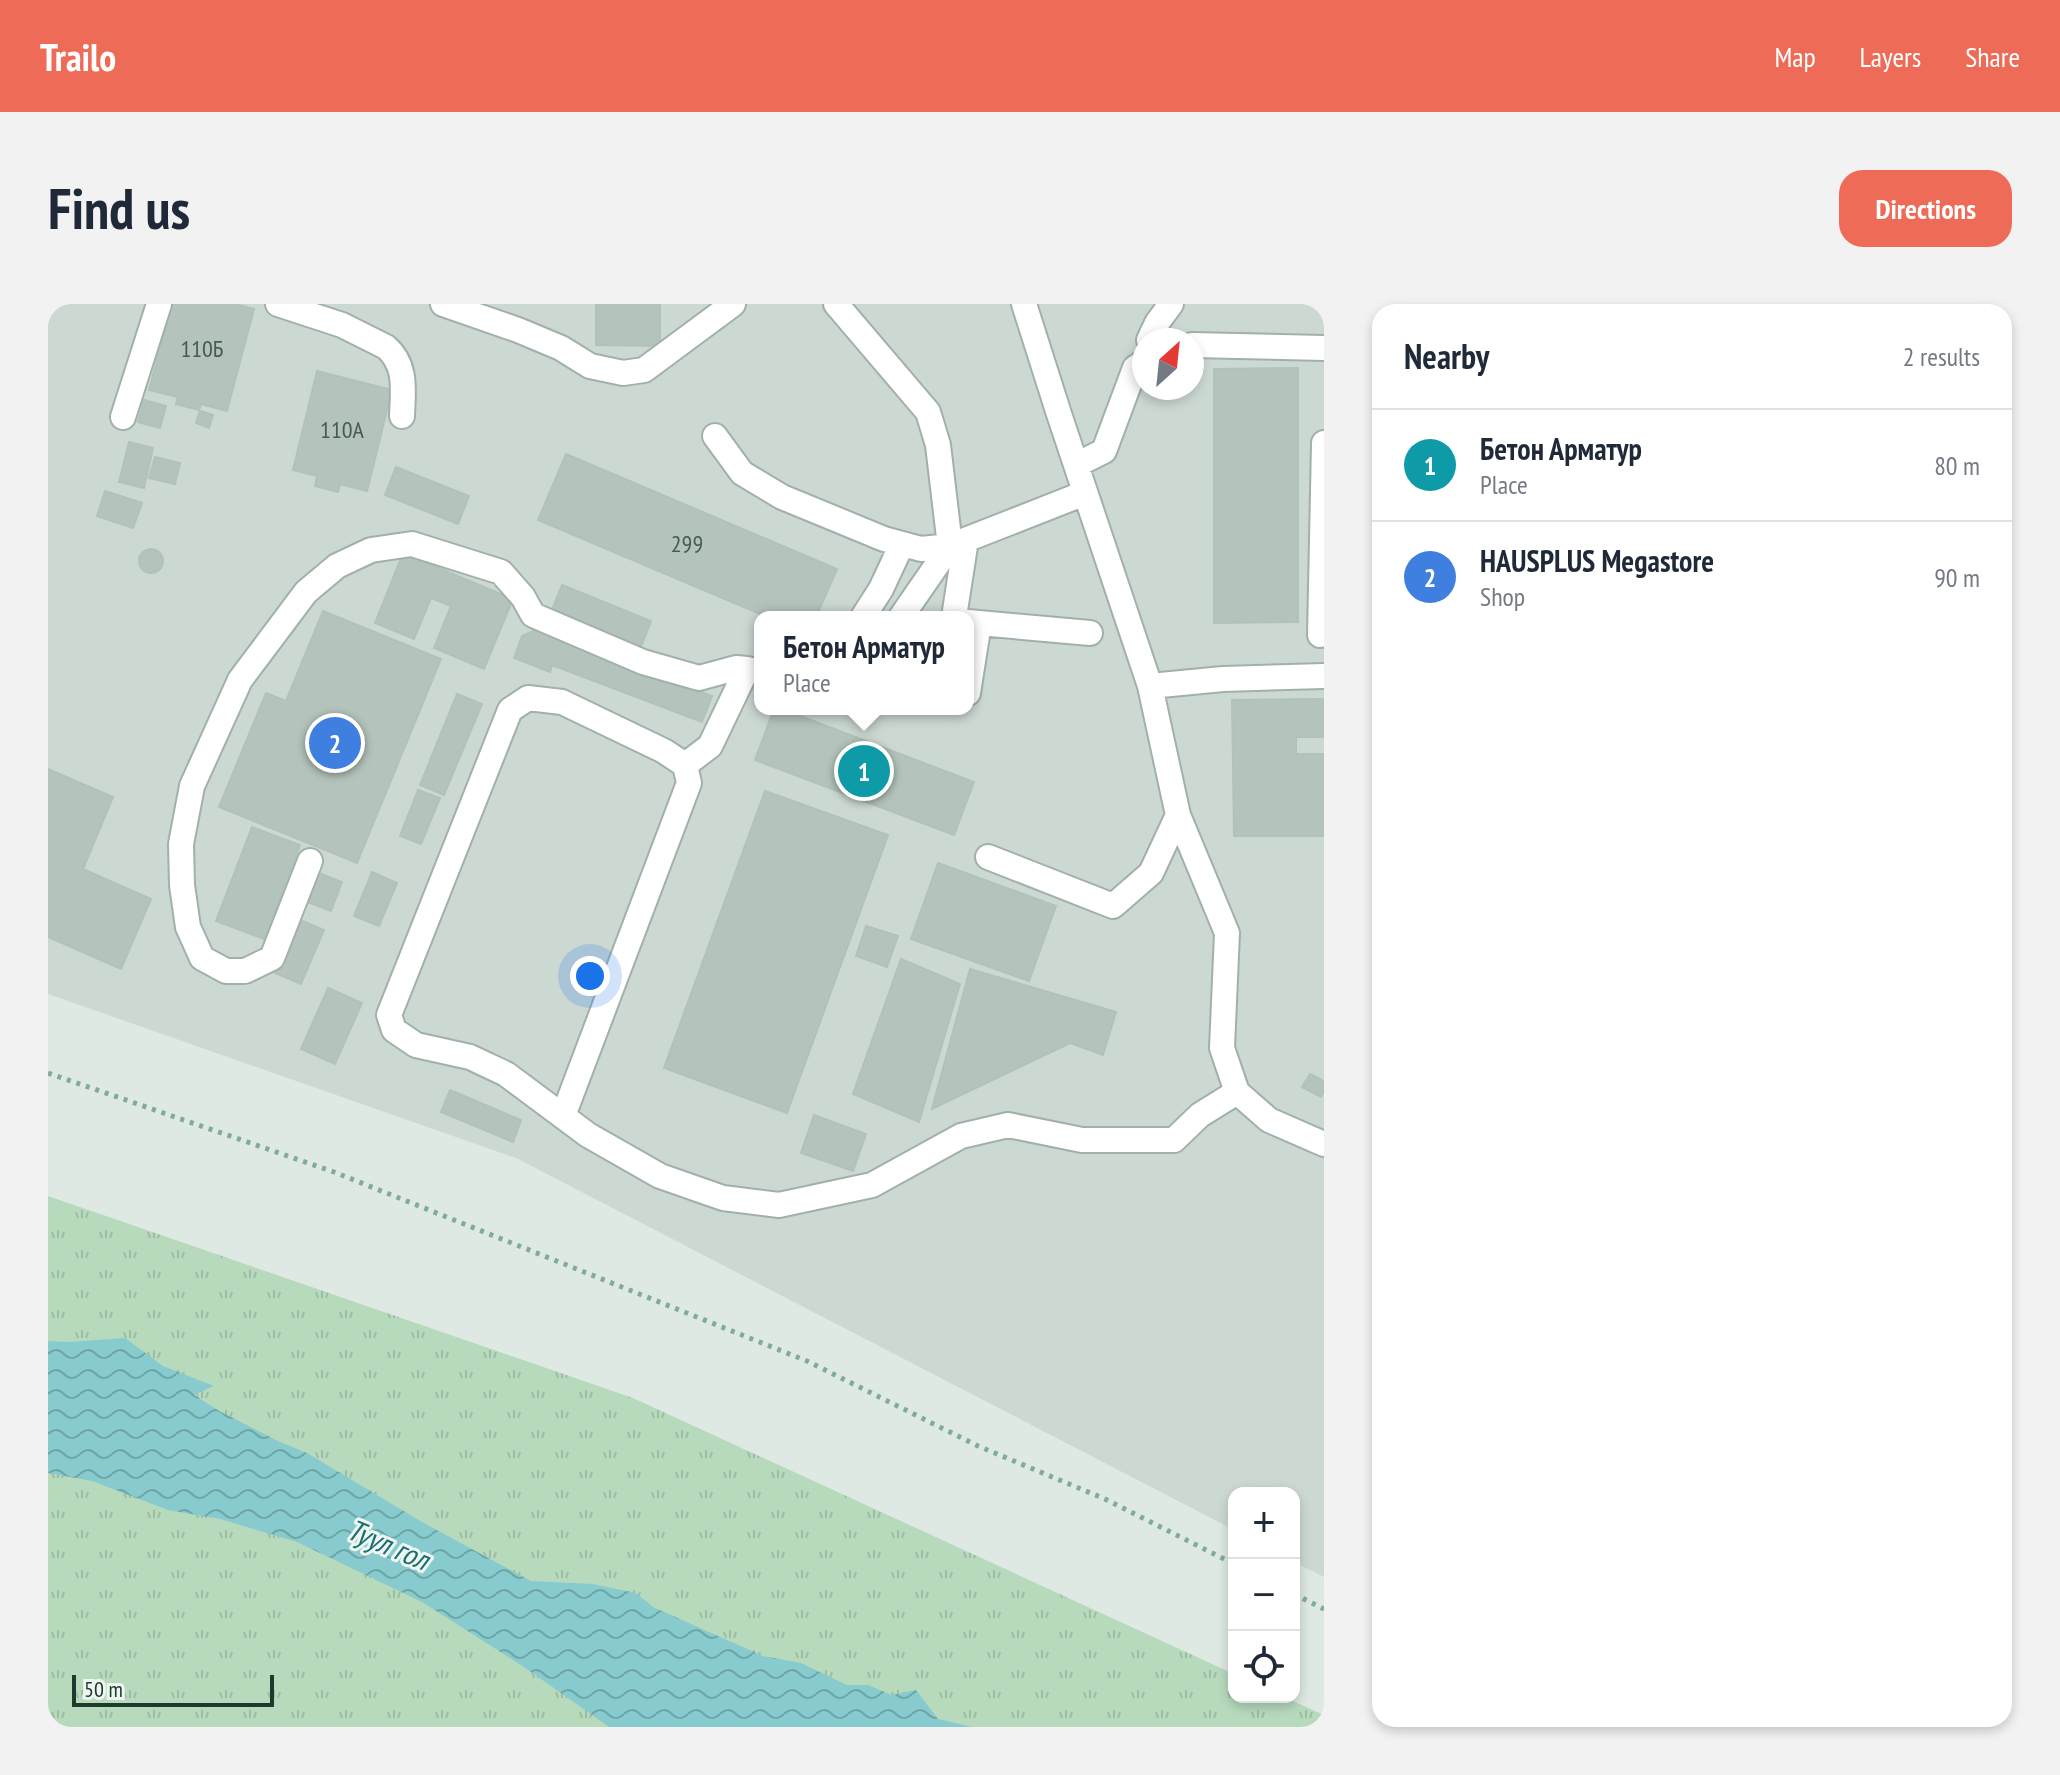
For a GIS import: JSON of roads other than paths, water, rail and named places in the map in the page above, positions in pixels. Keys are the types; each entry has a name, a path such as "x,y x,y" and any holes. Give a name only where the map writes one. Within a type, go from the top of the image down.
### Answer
{"street":[{"path":"123,417 159,304"},
{"path":"278,304 342,325 392,352 403,375 402,416"},
{"path":"443,304 561,348 590,366 623,373 644,370 733,304"},
{"path":"836,304 928,412 958,543 954,611"},
{"path":"1024,304 1150,686 1178,815 1227,933 1222,1048 1237,1092 1269,1120 1324,1144"},
{"path":"1155,328 1171,304"},
{"path":"1204,345 1324,348"},
{"path":"1076,465 1104,451 1132,382"},
{"path":"715,436 742,473 782,497 884,539 921,549 958,543 1085,493"},
{"path":"1320,635 1324,443"},
{"path":"906,611 958,543"},
{"path":"310,861 272,958 245,971 226,971 202,958 188,927 182,885 181,844 192,786 240,680 287,617 306,592 337,566 371,550 412,544 501,572 523,597 533,615 643,662 699,678 736,668 754,671 710,746 685,765"},
{"path":"867,611 902,544"},
{"path":"974,623 1090,633"},
{"path":"1150,686 1223,679 1324,676"},
{"path":"563,1116 689,783 685,765 664,751 562,702 528,698 510,710 389,1015 394,1030 416,1045 470,1057 506,1074 588,1135 660,1176 723,1198 779,1205 872,1185 961,1136 1008,1125 1082,1140 1174,1140 1200,1115 1237,1092"},
{"path":"988,857 1113,906 1151,873 1178,815"}],"water":[{"name":"Туул гол","path":"125,1338 163,1366 214,1386 194,1395 221,1412 307,1453 422,1522 531,1581 593,1584 636,1593 653,1607 763,1656 801,1663 847,1685 868,1685 892,1695 916,1690 938,1719 972,1727 609,1727 524,1667 422,1602 297,1542 220,1519 168,1510 92,1481 48,1473 48,1341"}],"place":[{"name":"HAUSPLUS Megastore","path":"335,743"},
{"name":"Бетон Арматур","path":"864,771"}]}
